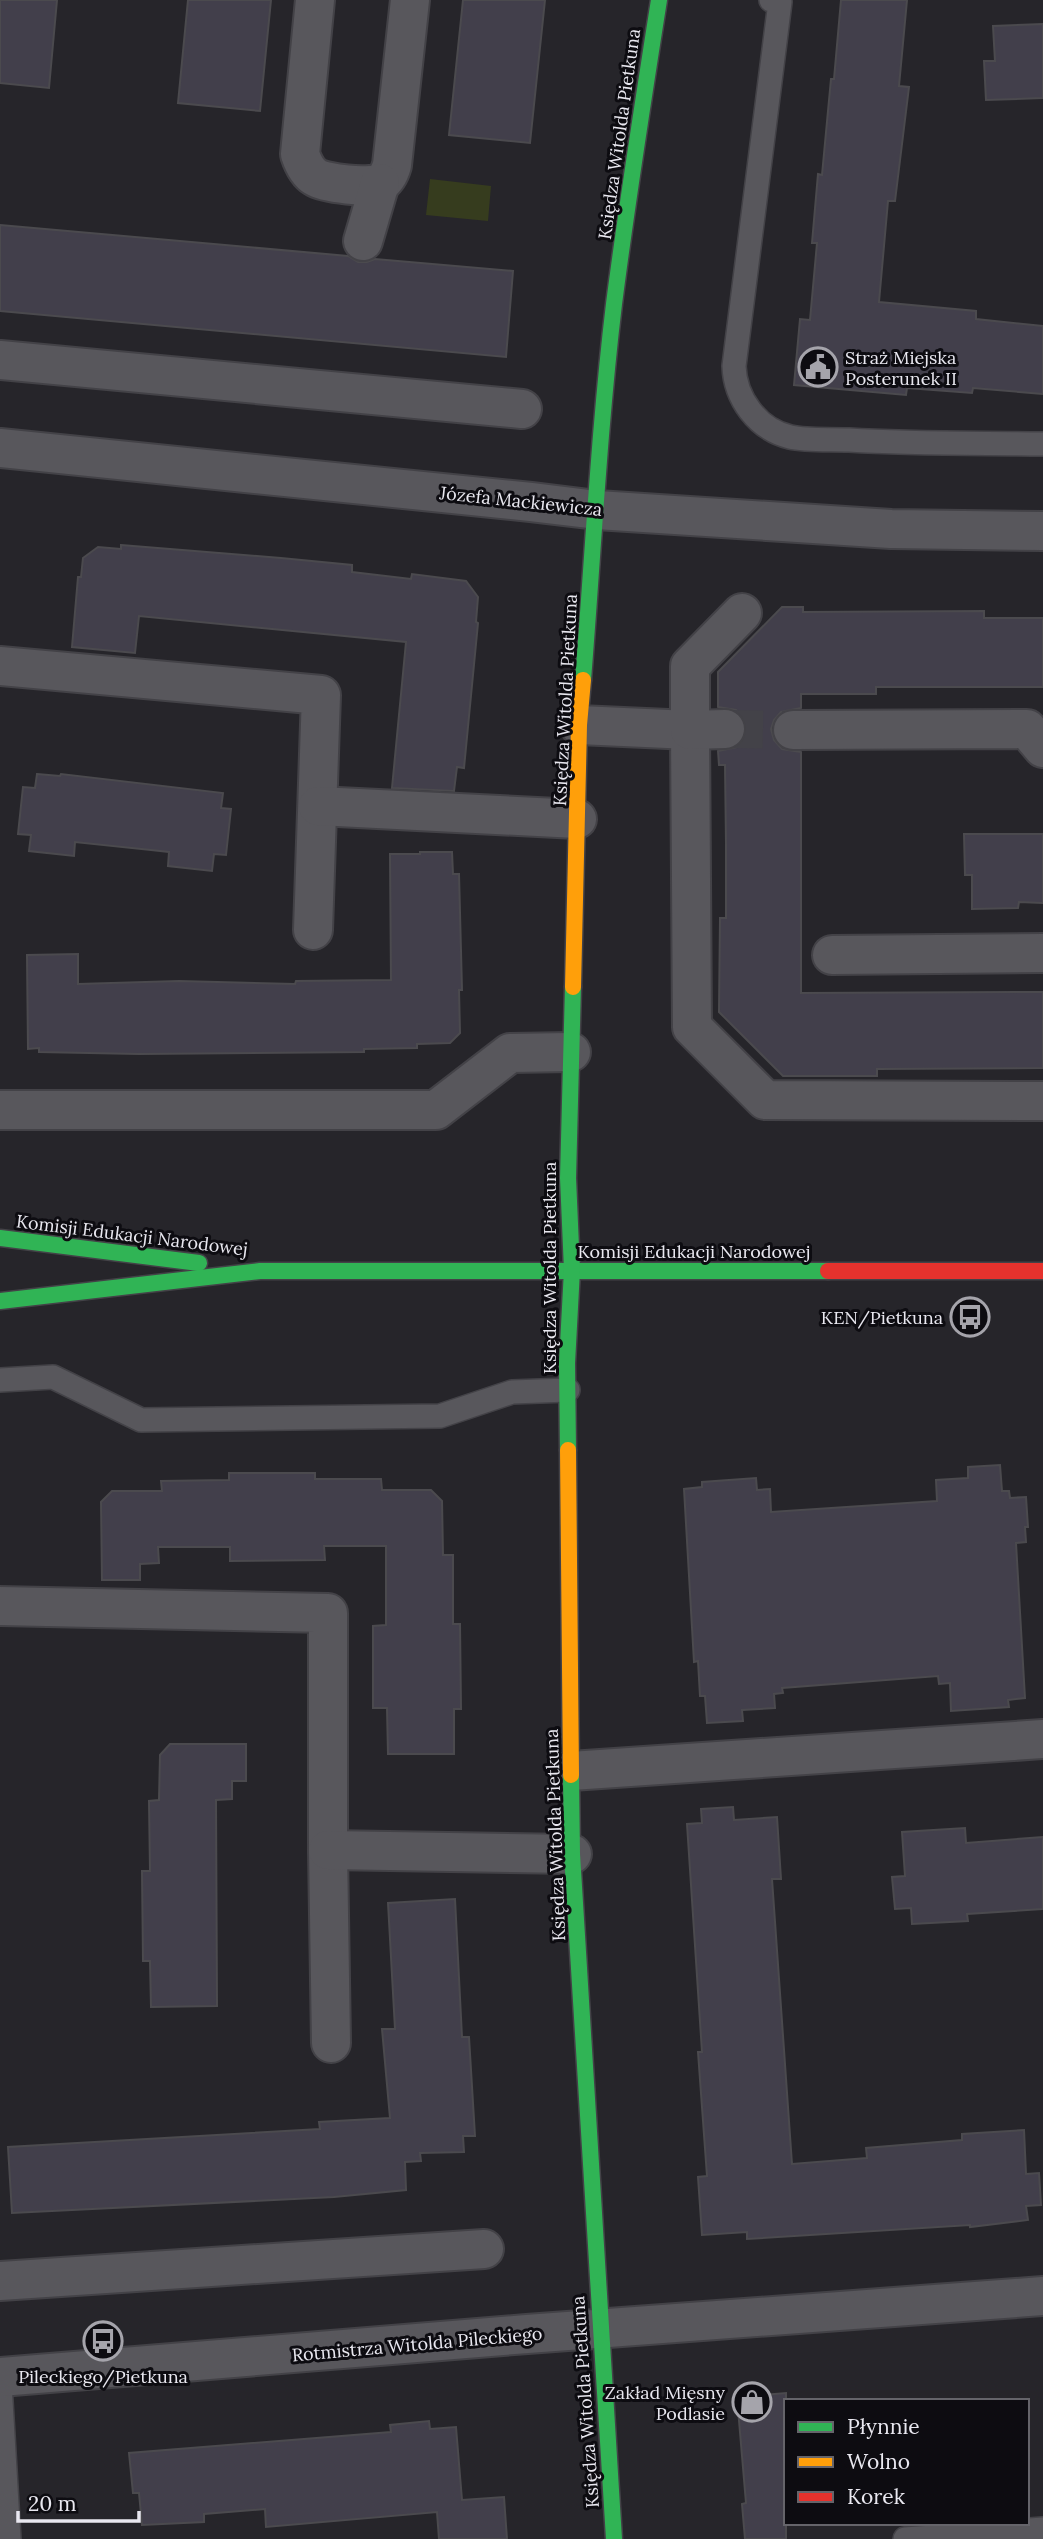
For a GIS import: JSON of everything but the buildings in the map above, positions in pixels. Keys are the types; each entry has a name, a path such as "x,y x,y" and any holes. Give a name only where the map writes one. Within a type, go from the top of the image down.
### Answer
{"street":[{"path":"315,0 300,155 305,167 313,176 324,182 363,185 380,183"},
{"path":"363,241 380,183 389,174 392,165 410,0"},
{"name":"Księdza Witolda Pietkuna","path":"614,2539 599,2330 572,1854 568,1390 572,1270 568,1178 579,725 600,445 614,306 632,170 659,0"},
{"path":"0,360 522,408"},
{"name":"Józefa Mackiewicza","path":"0,448 597,510 891,529 1043,531"},
{"path":"742,613 690,666 707,729 692,1027 765,1100 1043,1101"},
{"path":"0,666 321,695 313,930"},
{"path":"579,725 707,729"},
{"path":"793,730 1027,729 1043,748"},
{"path":"318,806 577,819"},
{"path":"832,955 1043,953"},
{"path":"0,1110 436,1110 510,1053 571,1052"},
{"name":"Komisji Edukacji Narodowej","path":"0,1238 260,1271"},
{"name":"Komisji Edukacji Narodowej","path":"0,1301 260,1271 1043,1270"},
{"path":"0,1606 328,1613 331,2043"},
{"path":"571,1770 1043,1739"},
{"path":"328,1850 572,1854"},
{"path":"0,2281 484,2249"},
{"name":"Rotmistrza Witolda Pileckiego","path":"0,2377 1043,2296"}],"lane":[{"path":"771,0 780,2 734,366 734,380 739,396 769,428 789,437 885,442 1043,443"},
{"path":"0,1380 53,1377 141,1420 440,1416 512,1392 568,1390"},
{"path":"0,2384 9,2539"},
{"path":"905,2539 1043,2529"}],"green space":[{"path":"430,179 491,186 488,221 426,215"}],"tunnel":[{"path":"725,729 793,730"}],"traffic: fast":[{"path":"583,680 600,445 614,304 659,0"},
{"path":"568,1450 567,1363 572,1270 568,1178 573,987"},
{"path":"0,1238 199,1263"},
{"path":"0,1301 260,1271 828,1271"},
{"path":"571,1775 572,1854 614,2539"}],"traffic: slow":[{"path":"573,987 579,725 583,680"},
{"path":"568,1450 571,1775"}],"traffic: jam":[{"path":"828,1271 1043,1271"}],"place":[{"name":"Straż Miejska Posterunek II","path":"818,367"},
{"name":"KEN/Pietkuna","path":"970,1317"},
{"name":"Pileckiego/Pietkuna","path":"103,2341"},
{"name":"Zakład Mięsny Podlasie","path":"752,2402"}]}
